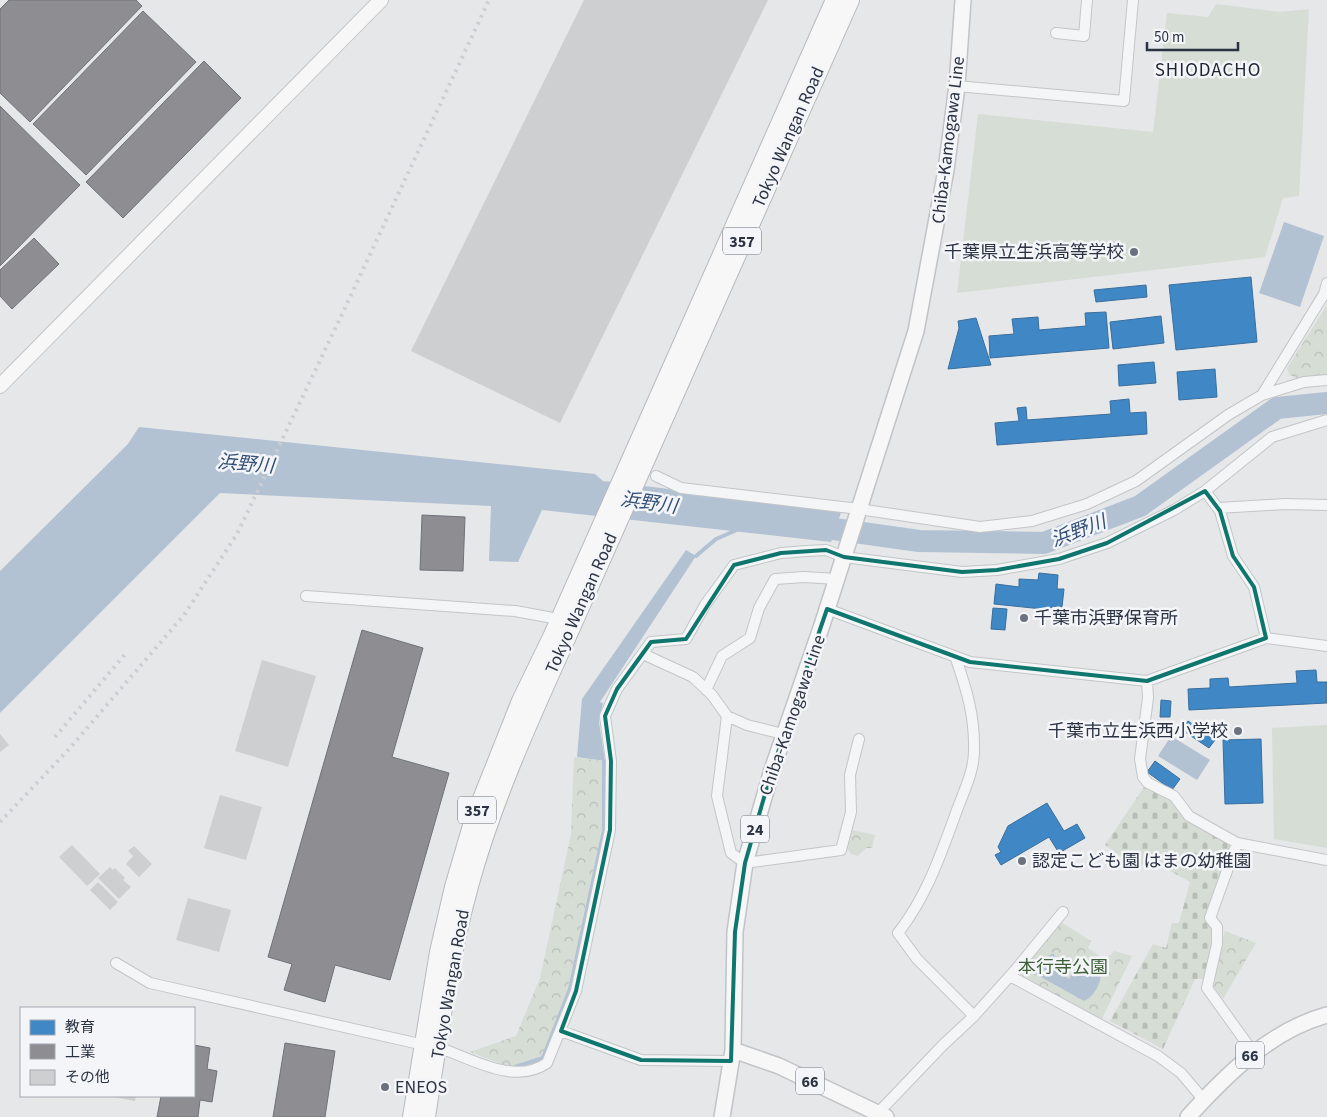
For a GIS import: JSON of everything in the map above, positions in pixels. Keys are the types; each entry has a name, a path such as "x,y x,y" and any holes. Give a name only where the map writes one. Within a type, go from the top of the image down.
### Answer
{"highway":[{"name":"Tokyo Wangan Road","path":"412,1117 461,917 488,824 566,621 835,0"},
{"name":"Tokyo Wangan Road","path":"628,480 850,0"},
{"name":"Tokyo Wangan Road","path":"426,1117 430,1046"}],"main road":[{"name":"Chiba-Kamogawa Line","path":"859,510 916,331 946,170 957,86 963,0"},
{"name":"24","path":"845,555 859,510"},
{"name":"Chiba-Kamogawa Line","path":"722,1117 732,1056 735,932 745,862 784,734 845,555"},
{"name":"66","path":"1188,1117 1204,1099 1254,1052 1292,1029 1327,1014"},
{"name":"66","path":"732,1056 779,1066 882,1115"}],"street":[{"path":"0,386 381,0"},
{"path":"1056,33 1084,36 1087,0"},
{"path":"957,86 1124,101 1133,0"},
{"path":"1262,395 1325,295 1327,283"},
{"path":"656,476 681,488 980,527 1032,522 1087,504 1136,481 1179,452 1228,415 1262,395 1304,382 1327,380"},
{"path":"116,963 150,983 430,1046 512,1072 538,1069 547,1063 576,991 610,830 612,761 605,716 617,690 651,642 686,639 705,605 734,565 781,553 807,550 826,550 845,555 962,572 997,570 1059,560 1107,543 1174,510 1205,491 1272,437 1320,420 1327,420"},
{"path":"1205,491 1218,508 1233,556 1254,587 1266,638"},
{"path":"1218,508 1285,504 1327,505"},
{"path":"706,690 722,656 750,638 759,608 775,579 804,577 837,579"},
{"path":"306,596 515,611 566,621"},
{"path":"827,609 970,662 1147,681 1266,638 1327,646"},
{"path":"643,654 693,677 727,716 747,725 784,734"},
{"path":"956,658 970,695 974,726 974,754 970,774 933,876 912,915 898,933 917,959 974,1016"},
{"path":"1147,681 1148,698 1140,759 1143,777 1148,783 1174,796 1189,816 1236,843 1327,860"},
{"path":"727,716 717,796 731,852 745,862 841,850 851,812 850,776 859,739"},
{"path":"1236,843 1210,918 1217,927 1217,944 1207,988 1254,1052"},
{"path":"882,1115 943,1045 974,1016 1010,976 1063,912"},
{"path":"1010,976 1158,1056 1181,1073 1204,1099"},
{"path":"561,1031 641,1060 732,1056"}],"highlighted area":[{"path":"1205,491 1220,511 1233,556 1254,587 1266,638 1147,681 970,662 827,609 772,770 745,863 735,932 731,1061 641,1060 561,1031 576,991 610,830 611,761 605,716 617,689 651,642 686,639 734,565 781,553 826,550 844,557 962,572 997,570 1059,559 1107,543"}],"green space":[{"path":"1216,4 1280,12 1309,9 1299,196 1283,198 1265,257 957,293 978,114 1153,132 1167,13 1208,17"},
{"path":"1327,305 1327,374 1295,378 1289,374 1287,368"},
{"path":"1327,725 1327,848 1274,839 1272,728"},
{"path":"574,757 602,761 602,830 568,989 542,1057 510,1067 470,1052 516,1036 540,978 571,834"},
{"path":"1144,787 1170,798 1189,822 1227,842 1230,848 1204,920 1213,926 1214,943 1204,979 1195,979 1163,1049 1110,1021 1153,944 1166,948 1172,923 1179,923 1190,882 1163,867 1131,863 1105,845"},
{"path":"851,830 875,835 872,848 866,848 858,856 851,854 847,848"},
{"name":"本行寺公園","path":"1061,922 1091,941 1088,948 1105,960 1114,951 1132,956 1100,1023 1015,976"},
{"path":"1225,931 1256,943 1223,999 1211,983"}],"water":[{"path":"1284,222 1324,236 1300,307 1259,293"},
{"path":"139,427 595,474 603,481 842,510 831,542 542,510 518,562 489,561 491,506 220,493 0,713 0,571 128,444"},
{"path":"686,550 696,556 600,702 603,703 599,722 605,761 577,757 582,699"},
{"path":"1171,736 1210,760 1197,780 1158,756"},
{"path":"1054,954 1057,970 1069,979 1078,963 1093,961 1101,975 1099,985 1091,997 1084,1001 1032,972 1044,958"}],"building: 教育":[{"path":"1251,277 1257,342 1176,350 1169,285"},
{"path":"1146,285 1147,297 1096,302 1094,290"},
{"path":"1106,312 1109,348 990,358 989,336 1014,334 1012,319 1038,317 1039,330 1086,326 1085,313"},
{"path":"1161,316 1164,343 1113,349 1110,322"},
{"path":"976,318 991,365 948,369 959,328 958,321"},
{"path":"1154,362 1156,383 1119,386 1118,365"},
{"path":"1215,369 1217,397 1179,400 1177,372"},
{"path":"1129,399 1130,413 1146,412 1147,434 997,445 995,423 1019,421 1017,408 1026,407 1027,420 1111,414 1110,401"},
{"path":"1039,573 1058,575 1057,589 1064,589 1062,607 1052,606 1052,610 994,604 996,584 1019,587 1019,579 1038,580"},
{"path":"993,608 1007,609 1005,630 991,629"},
{"path":"1316,670 1317,682 1327,682 1327,703 1189,710 1188,689 1210,688 1210,679 1228,678 1229,687 1297,683 1296,671"},
{"path":"1161,700 1171,701 1170,717 1160,717"},
{"path":"1188,721 1215,740 1209,748 1182,730"},
{"path":"1261,739 1263,803 1225,804 1223,740"},
{"path":"1155,761 1180,779 1172,790 1147,772"},
{"path":"1047,803 1064,831 1077,824 1085,838 1059,853 1049,837 1001,865 995,855 1001,852 998,847 1008,826"}],"building: 工業":[{"path":"9,0 136,0 142,6 30,122 0,93 0,9"},
{"path":"143,11 196,62 86,175 33,124"},
{"path":"204,61 241,98 123,218 86,182"},
{"path":"0,106 80,185 0,266"},
{"path":"34,238 59,264 12,309 0,296 0,270"},
{"path":"422,515 465,517 463,571 420,570"},
{"path":"362,630 423,648 392,757 449,773 390,980 335,965 325,1002 284,990 292,964 268,957"},
{"path":"285,1043 335,1051 325,1117 273,1117"},
{"path":"195,1045 210,1048 207,1069 217,1071 212,1102 200,1100 198,1117 157,1117 161,1097 195,1097"}],"building: その他":[{"path":"584,0 768,0 560,423 411,351"},
{"path":"262,660 316,676 288,767 235,751"},
{"path":"0,734 9,745 0,752"},
{"path":"220,795 262,807 246,860 204,848"},
{"path":"72,845 100,874 87,886 59,857"},
{"path":"134,846 152,864 139,877 126,864 133,856 128,851"},
{"path":"110,867 113,870 115,868 125,878 123,880 131,887 119,899 98,878"},
{"path":"98,882 118,902 110,910 90,890"},
{"path":"188,898 231,910 219,952 176,940"},
{"path":"114,1097 136,1097 135,1101"}],"waterway":[{"name":"浜野川","path":"805,525 919,541 1044,543 1140,506 1277,408 1327,403"},
{"path":"696,556 716,539 737,530"},
{"path":"515,1067 543,1058 570,989 604,830 604,761"}],"railway":[{"path":"0,822 70,748 184,615 237,534 489,0"},
{"path":"55,737 127,652"}],"place":[{"name":"千葉県立生浜高等学校","path":"1134,252"},
{"name":"千葉市浜野保育所","path":"1024,618"},
{"name":"千葉市立生浜西小学校","path":"1238,731"},
{"name":"認定こども園 はまの幼稚園","path":"1022,861"},
{"name":"ENEOS","path":"385,1087"}],"district":[{"name":"SHIODACHO","path":"1208,69"}]}
